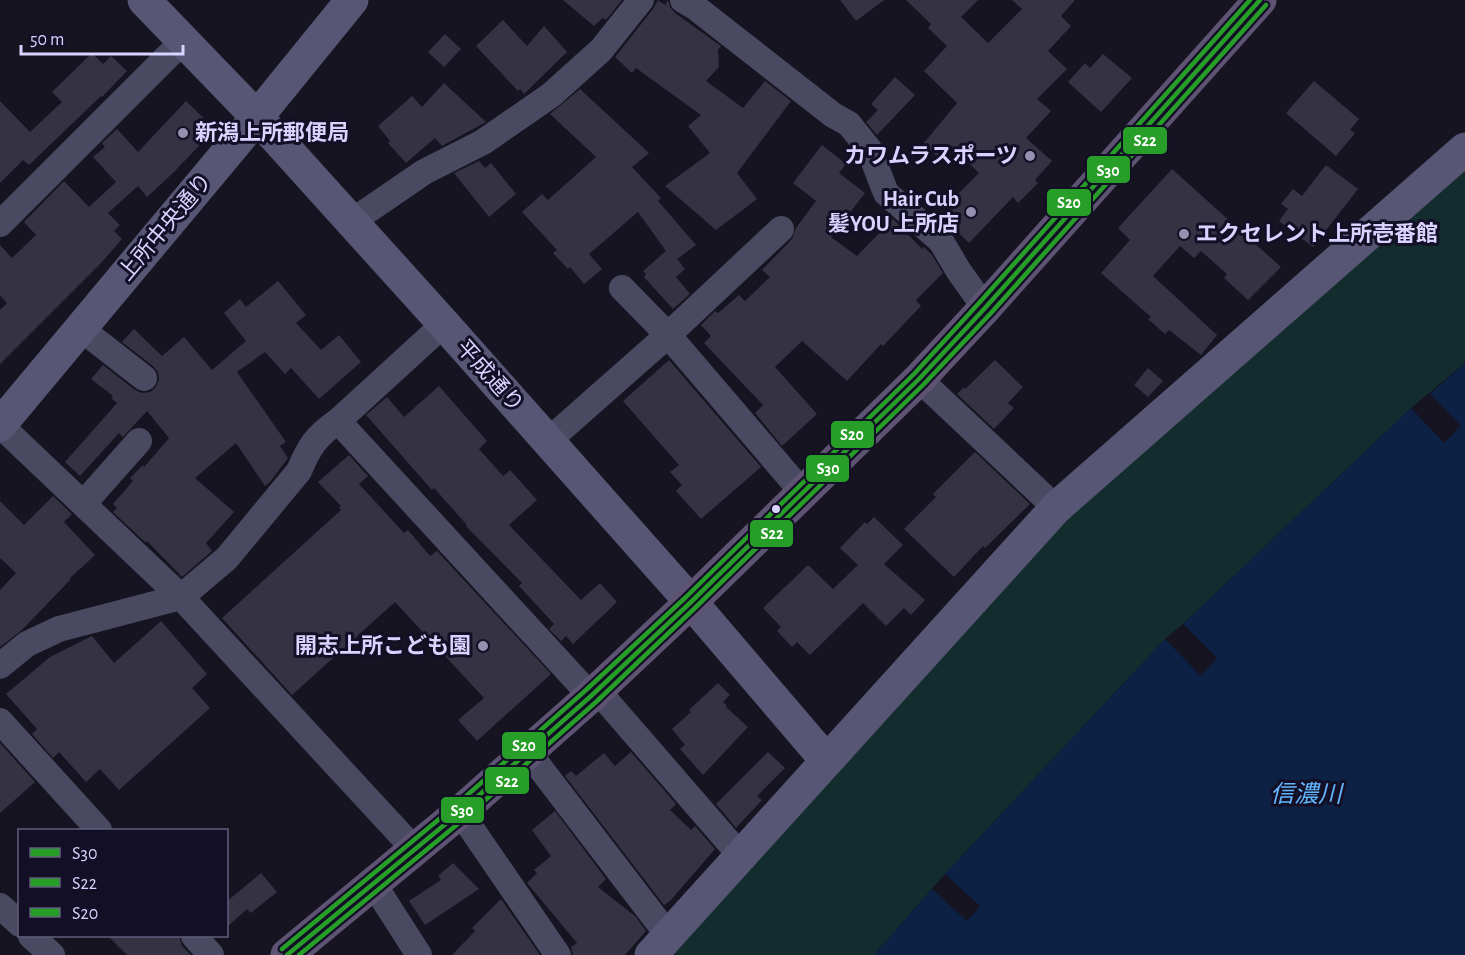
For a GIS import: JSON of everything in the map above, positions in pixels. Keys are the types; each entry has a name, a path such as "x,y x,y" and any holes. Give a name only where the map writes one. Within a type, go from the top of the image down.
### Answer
{"main road":[{"path":"287,955 460,812 594,693 692,602 919,379 985,308 1248,4"}],"street":[{"name":"平成通り","path":"144,0 257,117 444,324 692,602 826,760"},
{"name":"上所中央通り","path":"0,425 352,0"},
{"path":"351,222 424,172 483,142 551,95 601,50 641,0"},
{"path":"683,0 833,115 849,124 869,149 886,193 941,241 985,308"},
{"path":"0,224 183,41"},
{"path":"528,752 659,945 1056,508 1465,149"},
{"path":"548,441 668,335 781,230"},
{"path":"622,288 668,335 803,493"},
{"path":"0,666 27,644 59,629 181,597 227,558 299,471 306,454 320,433 338,421 444,324"},
{"path":"80,328 144,378"},
{"path":"919,379 1056,508"},
{"path":"338,421 594,693 740,855"},
{"path":"0,425 181,597 414,849"},
{"path":"84,503 139,441"},
{"path":"0,721 97,829"},
{"path":"460,812 558,955"},
{"path":"373,884 419,955"},
{"path":"0,906 18,922"},
{"path":"32,937 52,955"},
{"path":"195,937 211,955"}],"green space":[{"path":"1465,164 1465,363 1411,408 1165,639 945,874 874,955 668,955 1061,516"}],"water":[{"name":"信濃川","path":"1465,363 1465,955 874,955 932,889 967,921 980,906 945,874 1165,639 1201,676 1217,658 1183,624 1411,408 1444,443 1461,426 1430,394"}],"building":[{"path":"563,0 622,0 606,20 603,18 594,26"},
{"path":"658,0 665,5 668,0 675,13 721,46 718,50 719,67 706,81 743,108 765,81 791,101 737,173 757,199 716,230 665,186 710,153 688,126 701,115 636,68 632,73 615,57"},
{"path":"840,0 884,0 856,21"},
{"path":"906,0 978,0 961,17 988,43 1022,9 1012,0 1075,0 1061,16 1071,26 1048,51 1067,69 1037,99 1051,111 1026,138 1052,161 1035,180 1038,183 1018,203 1013,197 969,243 942,217 952,207 949,203 979,173 950,145 939,158 923,144 957,103 924,71 947,46 928,28 931,24"},
{"path":"503,20 527,46 544,26 567,52 524,94 520,89 518,91 476,46"},
{"path":"445,34 461,49 444,67 428,52"},
{"path":"92,53 103,64 111,56 127,71 29,165 23,160 0,183 0,101 30,132 62,102 52,92"},
{"path":"1103,54 1132,78 1101,112 1068,82 1085,63 1090,68"},
{"path":"895,77 915,95 877,135 866,122 878,110 871,104"},
{"path":"1314,81 1359,119 1350,130 1355,133 1336,156 1286,113"},
{"path":"444,83 486,122 442,146 435,138 406,163 388,143 390,141 378,126 412,96 422,107"},
{"path":"580,89 649,153 632,167 661,198 658,201 696,245 677,259 685,269 676,277 690,294 673,309 644,277 646,274 643,271 666,251 638,212 589,254 602,269 584,284 570,267 568,269 553,253 557,250 522,212 542,194 548,200 596,157 550,114"},
{"path":"186,101 215,129 147,197 138,186 108,213 120,225 114,231 122,239 0,364 0,310 7,303 0,295 0,245 12,258 36,235 24,222 64,181 89,207 116,182 93,157 105,147 102,143 117,129 138,152"},
{"path":"822,145 846,164 839,173 865,193 831,237 857,256 893,219 922,249 924,247 932,255 943,273 916,300 921,306 847,381 802,341 775,367 817,414 782,446 755,413 763,405 704,343 711,336 701,325 715,311 718,313 739,295 745,301 770,277 762,270 792,239 796,228 816,201 793,183"},
{"path":"479,161 485,168 491,163 516,194 489,217 454,173"},
{"path":"1326,165 1358,189 1313,247 1279,221 1288,209 1281,204 1293,189 1302,196"},
{"name":"エクセレント上所壱番館","path":"1172,169 1281,267 1248,300 1224,278 1227,274 1201,251 1194,258 1180,246 1153,276 1217,335 1201,355 1169,330 1165,334 1148,319 1151,317 1101,273 1130,240 1118,228"},
{"path":"278,281 306,315 296,323 321,350 339,335 361,362 319,399 291,368 285,374 265,352 237,372 286,442 280,446 288,458 265,486 236,443 195,478 234,512 206,543 212,551 182,577 147,541 146,543 113,512 117,508 113,504 133,481 130,478 143,465 144,467 169,438 147,411 123,437 119,433 80,476 65,462 117,403 111,398 113,396 91,379 103,365 135,390 142,393 150,392 155,388 159,380 158,372 122,342 134,329 162,356 184,337 212,370 246,341 224,313 240,299 246,307"},
{"path":"669,360 761,467 701,519 676,491 682,485 670,472 679,465 623,401"},
{"path":"995,360 1023,387 1008,403 1014,408 994,429 957,394"},
{"path":"1148,368 1163,381 1148,397 1134,385"},
{"path":"439,386 487,441 479,449 503,476 510,470 537,500 509,525 581,600 600,583 617,602 573,644 566,636 561,641 549,629 554,624 519,586 522,583 466,526 434,488 432,490 366,415 387,397 404,417"},
{"path":"975,452 1030,504 985,548 983,546 954,577 904,529 936,497 933,494"},
{"path":"349,455 368,476 359,484 404,533 408,530 430,556 437,551 551,674 477,741 458,720 484,698 395,602 292,695 222,618 341,510 339,507 341,506 318,482"},
{"path":"53,496 72,514 64,522 95,555 70,578 22,630 0,647 0,590 16,573 0,558 0,501 24,525"},
{"path":"874,517 903,545 884,564 925,600 911,615 904,608 886,626 863,603 810,655 797,642 792,647 777,631 781,627 763,608 808,565 833,589 858,565 840,548 865,522 867,524"},
{"path":"161,621 207,674 192,688 210,708 119,790 100,769 86,782 59,752 53,758 32,734 37,729 6,694 50,657 92,636 114,663"},
{"path":"718,683 730,695 723,702 726,707 748,727 703,775 680,749 685,745 672,729"},
{"path":"0,743 35,782 0,813"},
{"path":"631,752 676,804 670,810 691,830 695,826 715,849 664,905 565,776 571,771 576,776 604,753 615,766"},
{"path":"768,752 785,768 757,796 762,800 736,828 716,804"},
{"path":"555,811 606,879 598,887 636,917 646,931 625,955 573,955 571,947 577,943 527,883 537,873 534,870 551,856 532,830"},
{"path":"453,863 479,889 425,925 409,901 441,880 438,876"},
{"path":"261,873 277,892 251,913 247,909 228,926 228,900"},
{"path":"501,899 540,955 452,955 475,931 472,928"},
{"path":"109,937 179,937 182,946 191,955 127,955"}],"transit line":[{"name":"S20","path":"282,949 455,806 586,690 686,597 914,374 1250,0"},
{"name":"S30","path":"287,955 460,812 591,696 691,602 919,379 1260,0"},
{"name":"S22","path":"299,955 465,818 596,702 924,384 991,313 1266,5"}],"place":[{"name":"新潟上所郵便局","path":"183,133"},
{"name":"カワムラスポーツ","path":"1030,156"},
{"name":"Hair Cub 髪YOU 上所店","path":"971,212"},
{"name":"エクセレント上所壱番館","path":"1184,234"},
{"name":"開志上所こども園","path":"483,646"}]}
